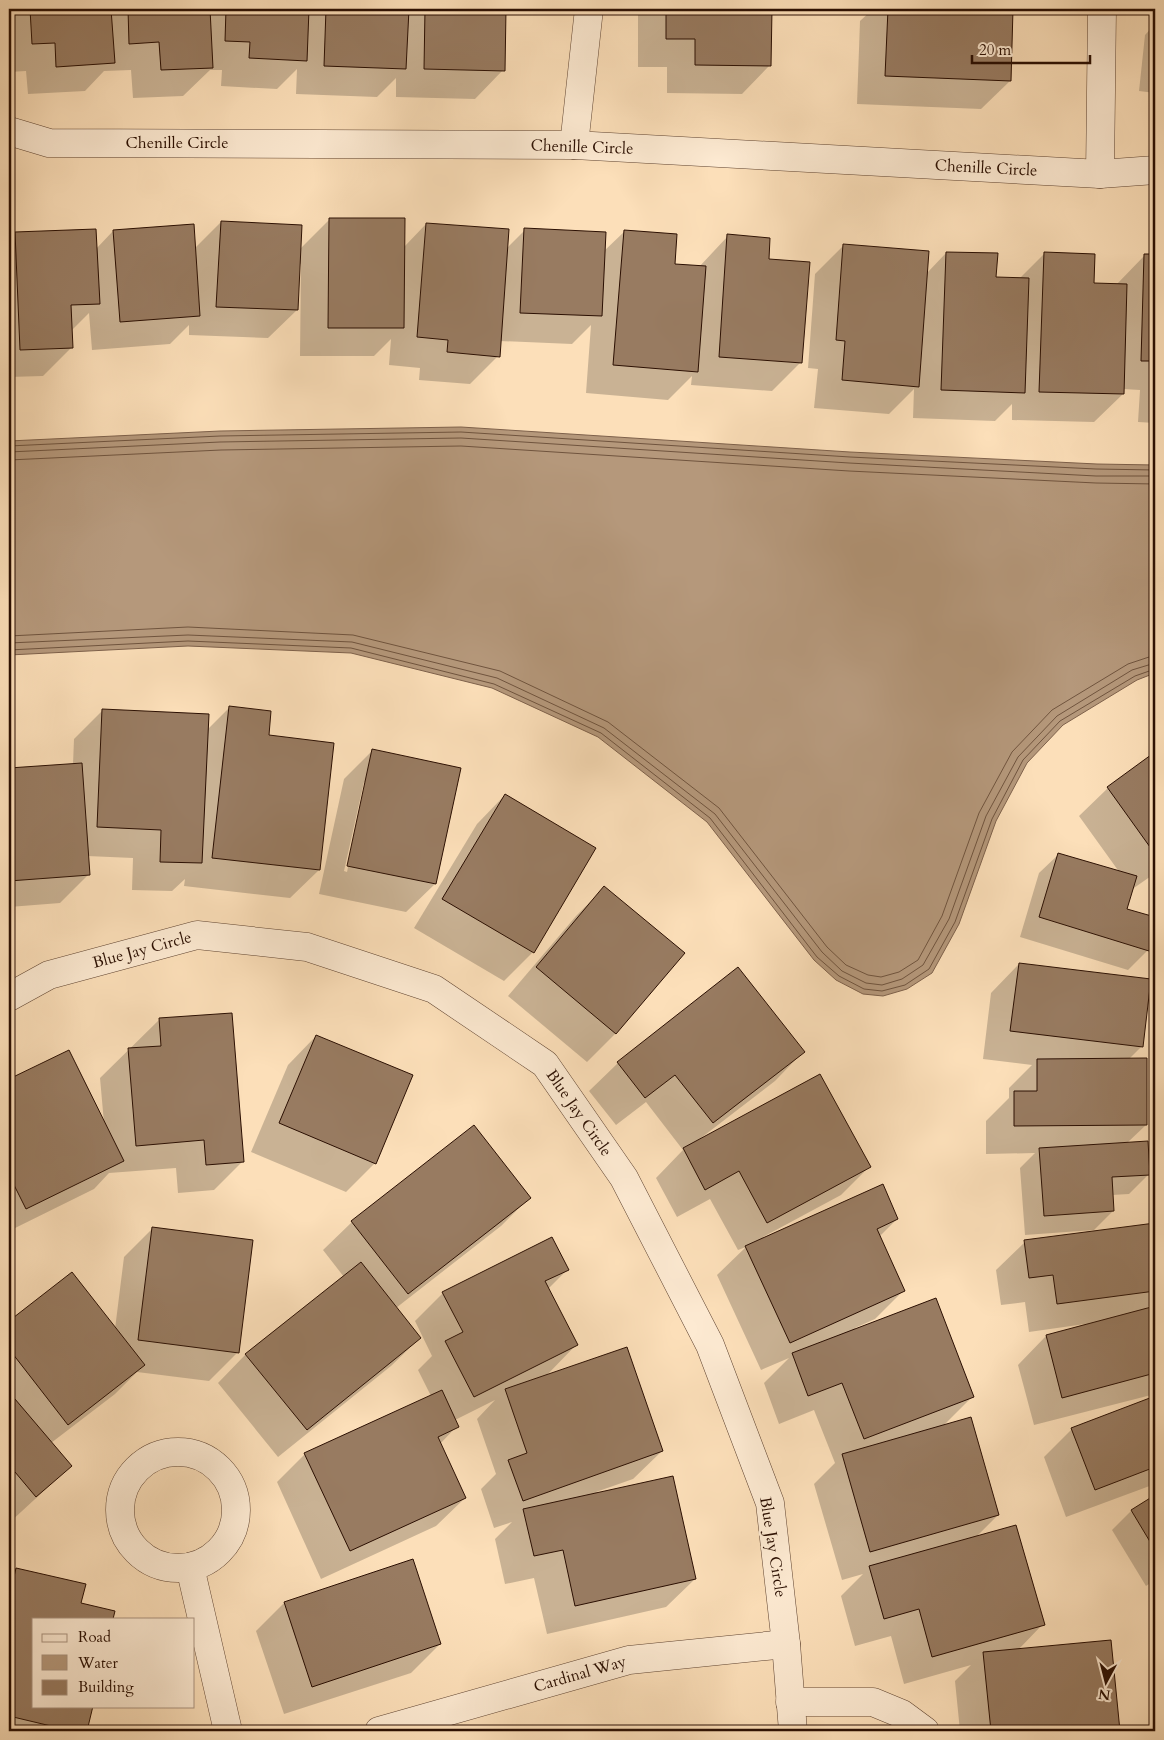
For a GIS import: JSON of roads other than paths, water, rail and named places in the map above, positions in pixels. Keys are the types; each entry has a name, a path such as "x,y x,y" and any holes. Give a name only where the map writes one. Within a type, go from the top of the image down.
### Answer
{"street":[{"path":"574,145 589,9"},
{"path":"1100,174 1102,9"},
{"name":"Chenille Circle","path":"9,131 49,143 574,145 1100,174 1155,170"},
{"name":"Blue Jay Circle","path":"9,996 49,974 197,935 307,947 434,989 545,1064 624,1178 710,1345 770,1504 786,1644 792,1731"},
{"path":"166,1452 190,1452 211,1461 227,1477 236,1498 236,1521 227,1542 211,1558 190,1567 167,1567 145,1558 129,1542 120,1521 120,1498 129,1477 146,1461 166,1452"},
{"path":"190,1567 228,1731"},
{"name":"Cardinal Way","path":"379,1731 629,1660 786,1644"},
{"path":"790,1702 873,1702 902,1714 925,1731"}],"water":[{"path":"461,427 850,452 1155,465 1155,673 1137,680 1063,725 1027,763 996,821 959,924 932,973 907,989 883,996 863,994 836,980 814,960 707,822 598,737 492,688 351,653 188,646 9,655 9,441 220,431"}]}
